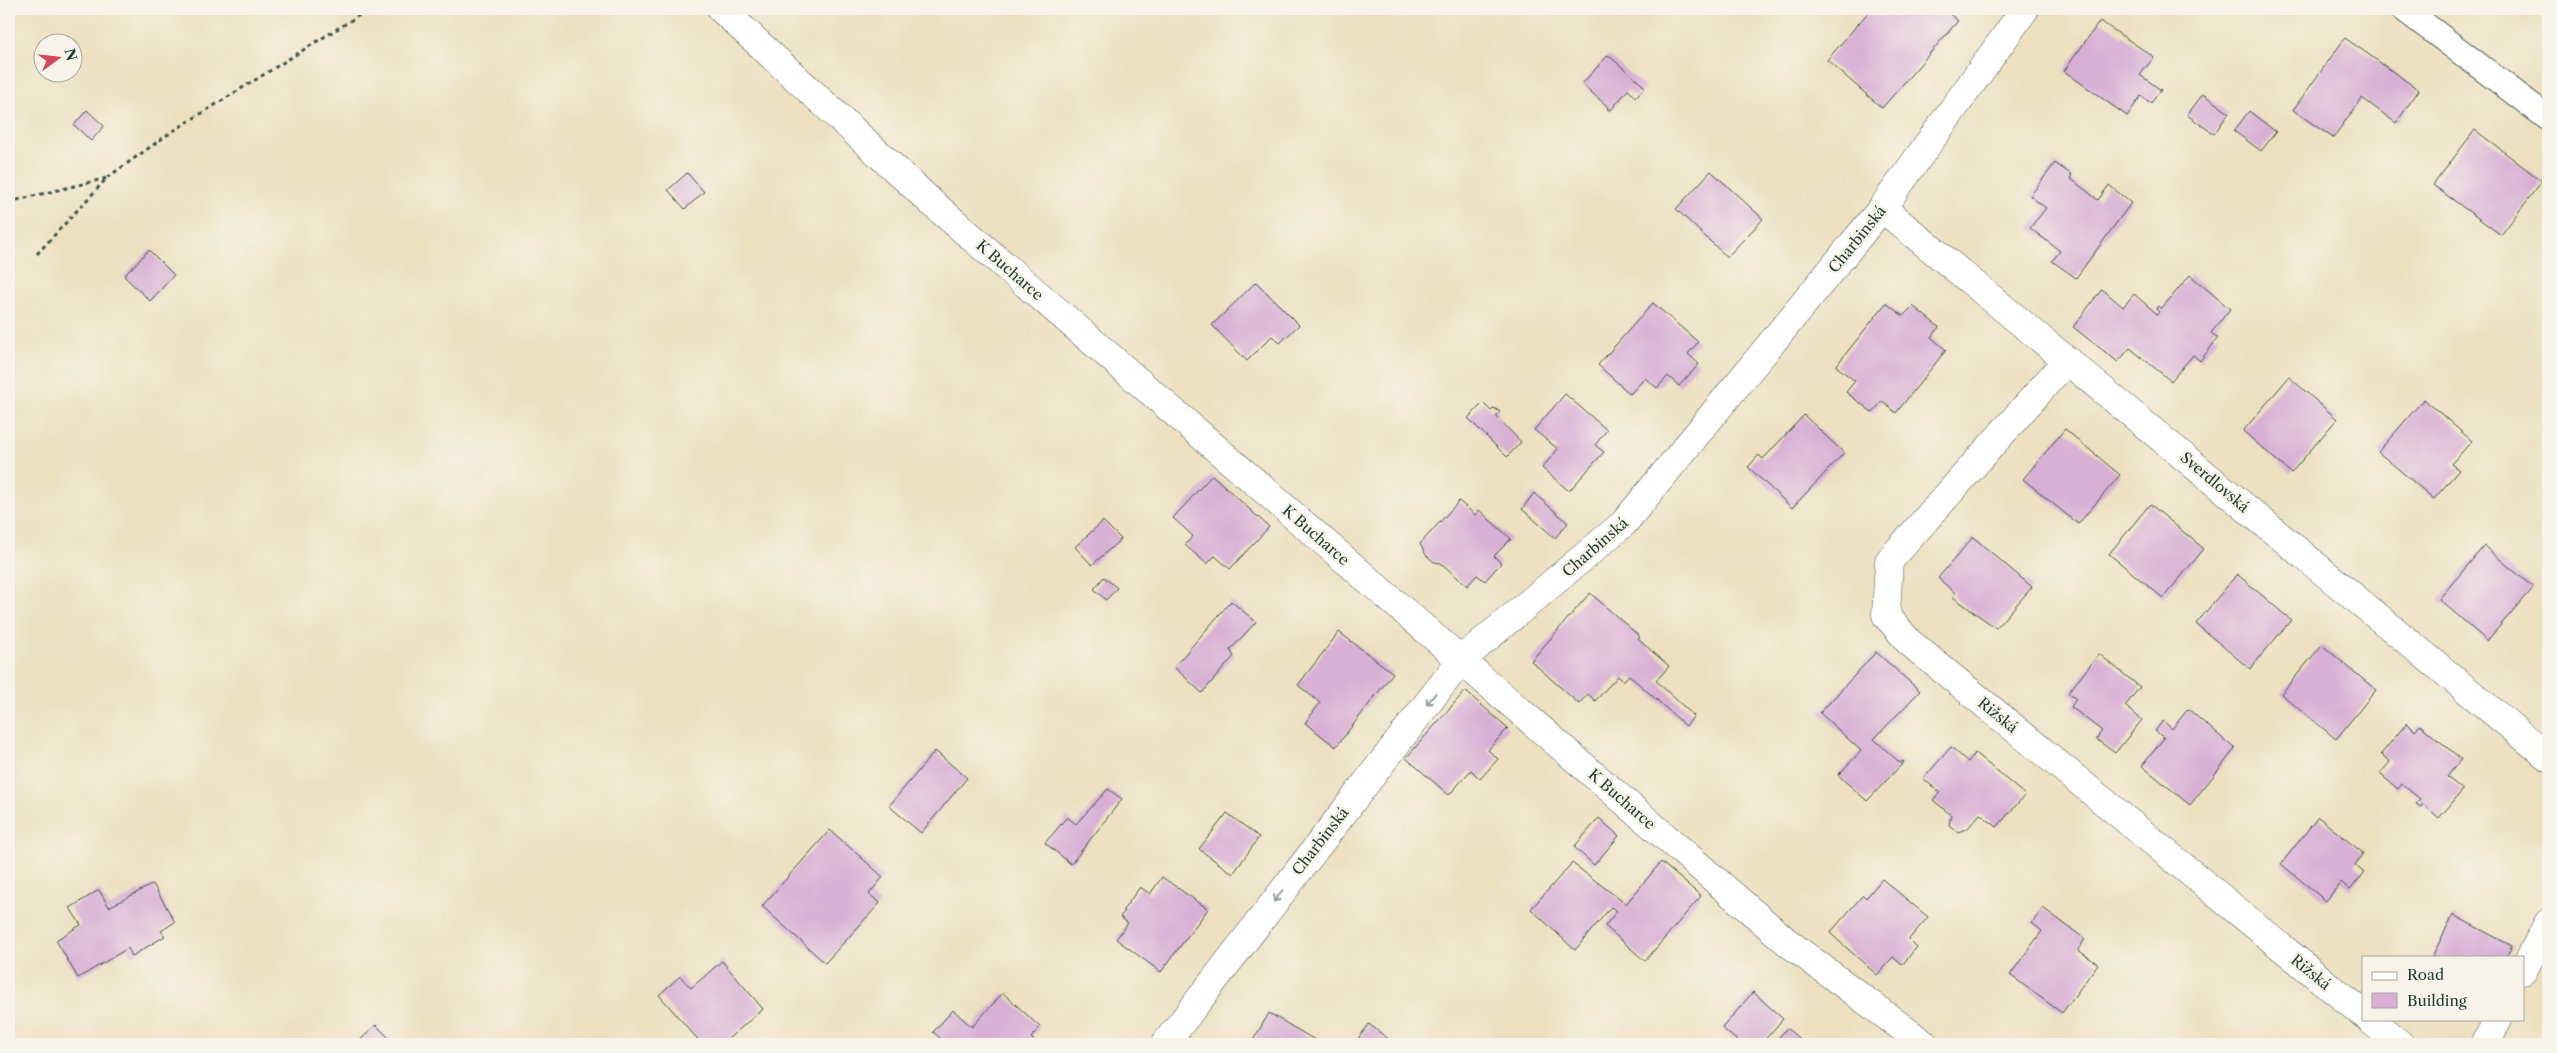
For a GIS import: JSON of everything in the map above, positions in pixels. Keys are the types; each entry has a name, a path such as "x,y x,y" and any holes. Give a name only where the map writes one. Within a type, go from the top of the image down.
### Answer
{"street":[{"name":"K Bucharce","path":"721,9 931,202 1786,942 1924,1044"},
{"name":"Charbinská","path":"1165,1044 1461,660 1624,524 1882,208 2025,9"},
{"name":"Sverdlovská","path":"1882,208 2548,757"},
{"name":"Rižská","path":"2067,360 1889,561 1886,615 1909,642 2362,1013"},
{"path":"2524,968 2548,923"},
{"path":"2370,1020 2400,1044"},
{"path":"2485,1044 2497,1020"}],"lane":[{"path":"2404,9 2548,118"}],"path":[{"path":"38,254 108,177 170,133 369,9"},
{"path":"9,202 108,177"}],"building":[{"path":"1871,9 1944,9 1958,21 1882,108 1827,60"},
{"path":"2100,21 2154,57 2140,75 2161,90 2151,103 2141,96 2127,116 2064,71"},
{"path":"2345,38 2419,90 2396,123 2362,98 2333,138 2293,110"},
{"path":"1608,55 1645,87 1636,97 1628,90 1611,110 1608,110 1607,106 1582,84"},
{"path":"2203,94 2229,113 2214,134 2187,115"},
{"path":"87,110 104,126 91,141 74,125"},
{"path":"2249,111 2276,132 2261,151 2234,131"},
{"path":"2475,130 2542,181 2501,235 2433,185"},
{"path":"2055,163 2072,175 2070,178 2098,200 2109,185 2131,203 2076,278 2052,261 2060,251 2030,228 2046,208 2030,196"},
{"path":"1711,171 1763,219 1727,257 1676,209"},
{"path":"687,173 704,192 685,209 668,190"},
{"path":"149,250 174,275 150,301 124,276"},
{"path":"2190,275 2230,309 2211,333 2218,338 2200,361 2193,355 2171,381 2130,348 2118,362 2073,327 2102,289 2123,307 2134,294 2157,314 2159,312 2156,309 2158,306 2161,309"},
{"path":"1256,282 1299,325 1280,343 1272,336 1247,361 1212,325"},
{"path":"1653,303 1698,342 1688,354 1699,364 1679,386 1668,376 1657,388 1645,378 1630,394 1598,365"},
{"path":"1886,303 1903,316 1913,306 1939,327 1931,337 1946,350 1896,413 1882,401 1873,413 1846,392 1855,381 1836,366"},
{"path":"2289,377 2337,419 2291,473 2243,431"},
{"path":"1565,394 1607,430 1595,445 1604,452 1569,491 1542,468 1558,449 1534,430"},
{"path":"2424,399 2472,441 2451,464 2459,470 2434,499 2378,452"},
{"path":"1483,403 1491,411 1494,408 1500,412 1496,416 1521,442 1507,457 1468,418"},
{"path":"1804,415 1844,453 1792,508 1748,467 1759,455 1763,459"},
{"path":"2065,429 2120,475 2078,524 2023,479"},
{"path":"1212,475 1269,527 1230,569 1215,556 1207,564 1185,545 1193,536 1173,518"},
{"path":"1534,493 1568,523 1555,538 1522,509"},
{"path":"1459,501 1475,515 1479,510 1511,539 1494,556 1501,563 1485,581 1477,575 1467,586 1441,563 1434,562 1426,555 1420,544"},
{"path":"2150,504 2204,549 2163,598 2109,554"},
{"path":"1103,521 1121,539 1092,565 1075,547"},
{"path":"1973,537 2032,587 1996,628 1953,597 1955,593 1938,578"},
{"path":"2484,546 2533,587 2487,641 2439,599"},
{"path":"2237,574 2291,620 2250,669 2196,624"},
{"path":"1104,577 1117,588 1106,600 1094,589"},
{"path":"1590,593 1640,637 1638,639 1669,666 1656,681 1694,716 1686,726 1629,675 1623,681 1618,676 1595,701 1588,694 1579,704 1531,661"},
{"path":"1231,601 1256,622 1230,650 1234,656 1202,693 1174,667"},
{"path":"1339,632 1393,673 1336,747 1305,723 1320,703 1298,685"},
{"path":"2322,645 2376,690 2336,739 2281,694"},
{"path":"1876,652 1920,691 1874,739 1900,763 1904,762 1867,801 1838,775 1861,751 1820,713"},
{"path":"2099,654 2140,687 2125,706 2142,720 2115,753 2096,739 2102,731 2071,707 2076,699 2068,693"},
{"path":"1465,691 1508,728 1488,750 1498,759 1480,779 1471,770 1449,795 1406,758"},
{"path":"2188,709 2235,749 2190,805 2142,766 2164,738 2155,731 2163,721 2172,729"},
{"path":"2407,723 2415,731 2420,725 2461,759 2447,777 2463,790 2439,818 2423,804 2421,807 2416,804 2420,799 2402,784 2398,789 2380,774 2390,762 2381,754"},
{"path":"1951,747 1968,762 1975,753 2025,795 1997,827 1980,814 1968,828 1958,832 1949,825 1951,815 1933,800 1940,792 1923,779"},
{"path":"935,751 967,778 921,833 889,806"},
{"path":"1108,789 1122,799 1071,864 1045,843 1067,817 1076,824"},
{"path":"1227,813 1259,837 1233,874 1199,849"},
{"path":"2318,817 2363,853 2355,865 2364,873 2350,890 2341,882 2326,901 2281,864"},
{"path":"1599,818 1619,836 1594,865 1574,847"},
{"path":"830,830 883,877 869,894 880,903 825,963 762,906"},
{"path":"1661,862 1701,896 1645,961 1605,926 1617,911 1611,907 1575,950 1531,909 1572,863 1626,904"},
{"path":"1162,877 1208,909 1161,972 1116,939 1128,923 1120,917 1125,911 1123,910 1140,887 1150,894"},
{"path":"1882,879 1928,917 1909,939 1917,947 1902,965 1893,957 1877,975 1830,933 1863,895 1866,898"},
{"path":"153,884 175,922 161,931 165,936 132,956 128,948 78,978 56,940 81,925 70,908 99,890 109,907"},
{"path":"2043,908 2085,939 2078,950 2098,964 2062,1013 2010,975 2042,931 2032,923"},
{"path":"2453,915 2512,946 2507,956 2432,956"},
{"path":"722,961 763,1009 722,1044 702,1044 659,995 680,976 691,988"},
{"path":"1753,992 1783,1019 1761,1044 1741,1044 1722,1028"},
{"path":"1003,993 1040,1027 1031,1038 1038,1044 947,1044 933,1032 953,1010 972,1027"},
{"path":"1269,1013 1320,1043 1251,1044"},
{"path":"1369,1024 1391,1041 1389,1044 1354,1044"},
{"path":"376,1025 395,1044 356,1044"},
{"path":"1787,1028 1805,1044 1773,1044"}]}
